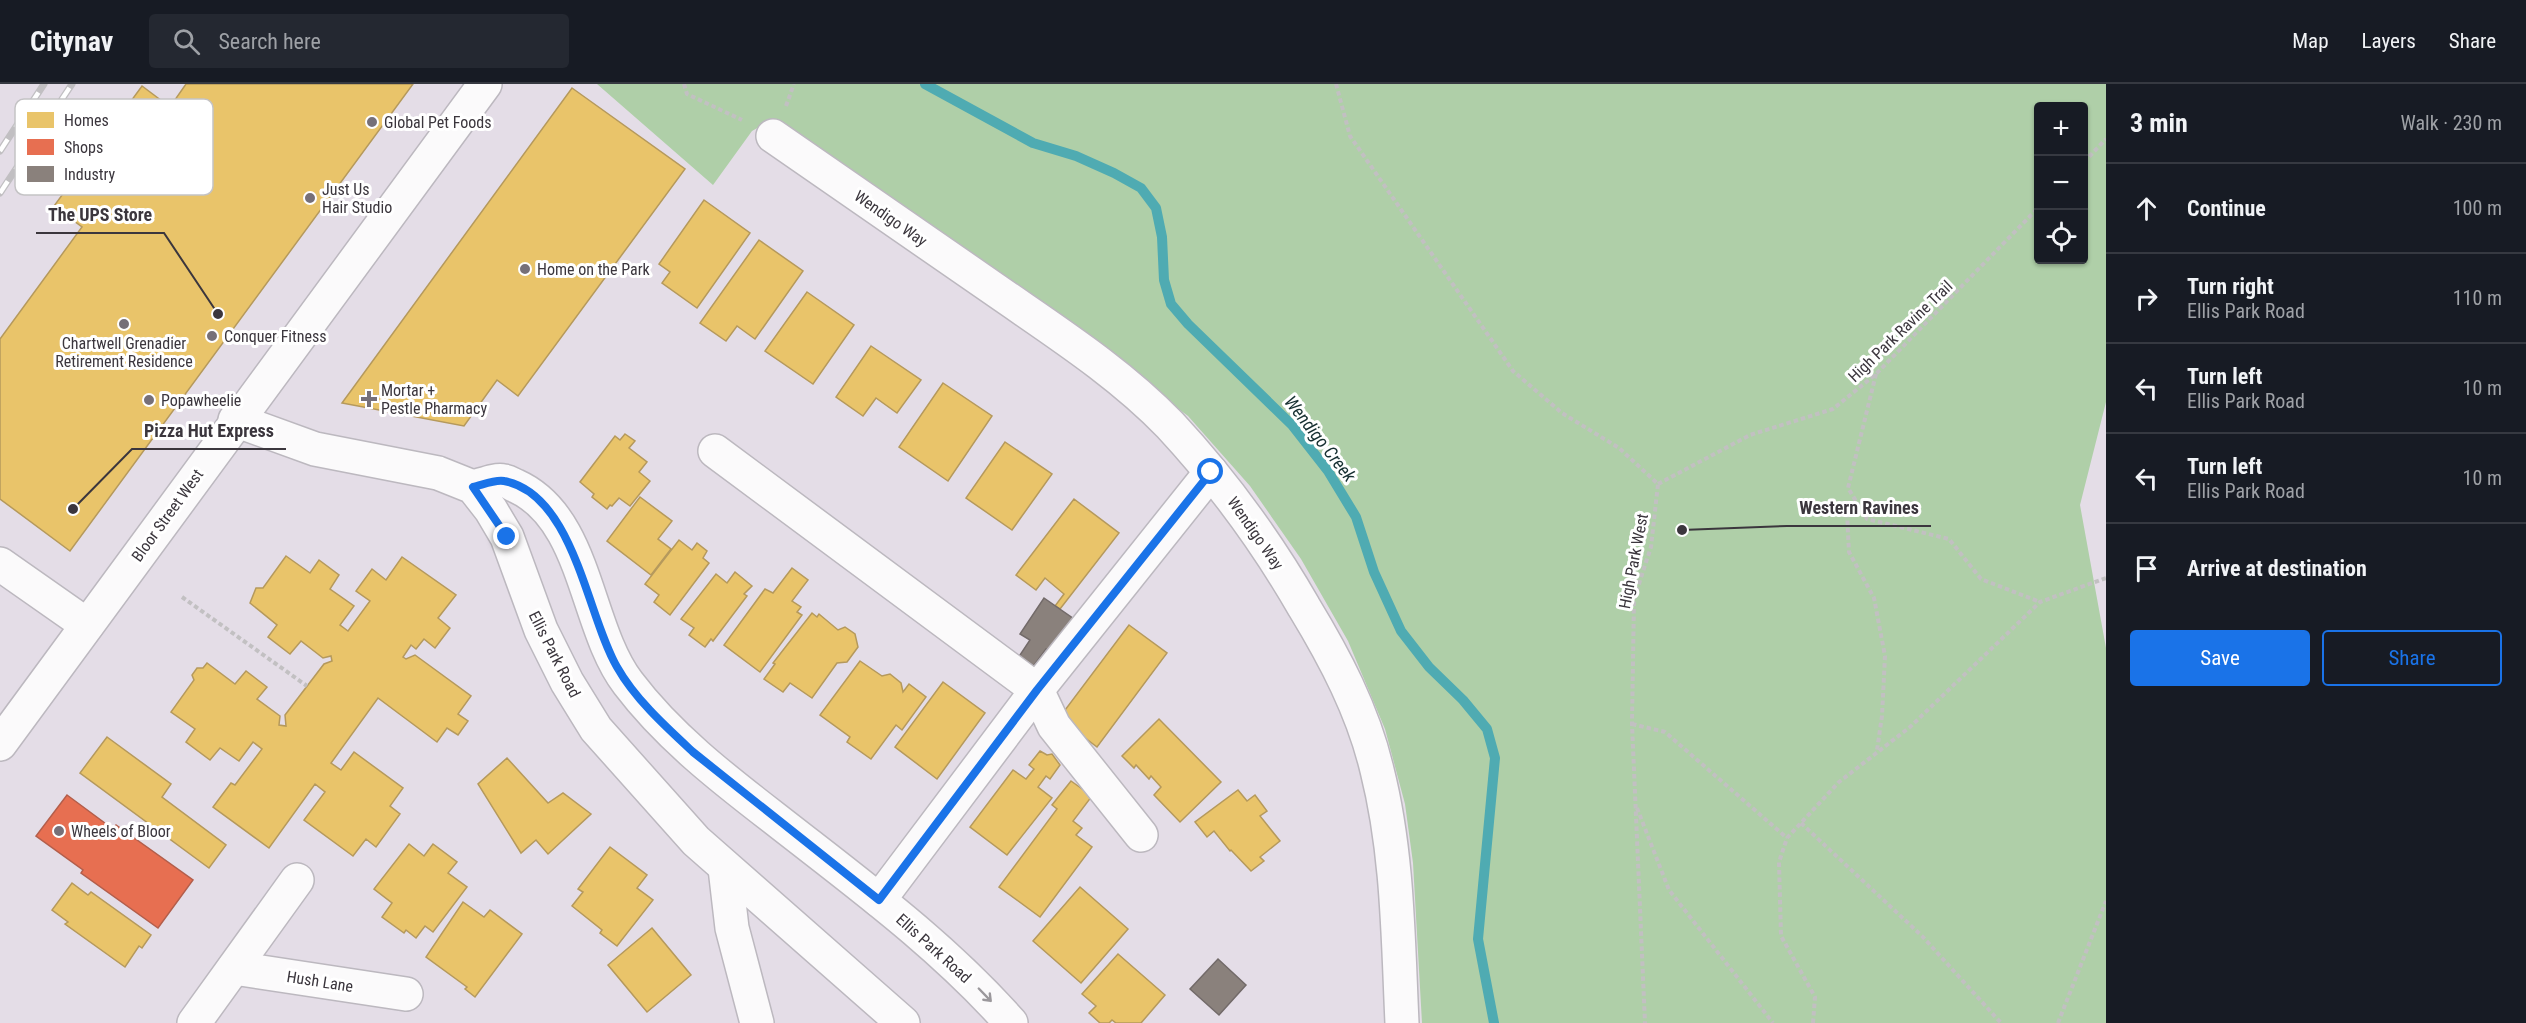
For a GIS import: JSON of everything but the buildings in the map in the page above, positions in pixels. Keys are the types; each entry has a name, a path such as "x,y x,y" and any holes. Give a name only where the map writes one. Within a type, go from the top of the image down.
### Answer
{"street":[{"name":"Bloor Street West","path":"0,744 485,84"},
{"name":"Wendigo Way","path":"772,136 1112,373 1169,424 1244,511 1320,634 1359,710 1377,767 1388,817 1394,867 1402,1023"},
{"path":"236,420 315,449 438,474 473,487"},
{"path":"715,452 1037,690 1054,726 1142,835"},
{"path":"879,900 1037,690 1211,472"},
{"name":"Ellis Park Road","path":"903,1023 688,833 596,729 567,682 540,630 507,537 473,487 503,480 529,492 548,510 566,537 608,650 628,684 664,725 693,752 935,945 1011,1023"},
{"path":"0,564 87,625"},
{"path":"725,868 732,928 757,1023"},
{"path":"194,1023 297,880"},
{"name":"Hush Lane","path":"234,968 406,994"}],"path":[{"path":"684,84 687,94 743,120"},
{"path":"1336,84 1350,136 1513,371 1562,413 1619,448 1658,484"},
{"path":"2088,158 2106,139"},
{"name":"High Park Ravine Trail","path":"1658,484 1750,435 1833,409 1876,375 2036,210"},
{"path":"1876,375 1848,488 1867,519 1949,539 1981,579 2040,602"},
{"name":"High Park West","path":"1645,1023 1632,724 1634,599 1651,547 1658,484"},
{"path":"1856,501 1847,513 1849,552 1874,598 1885,656 1882,716 1877,751"},
{"path":"1813,1023 1815,997 1781,936 1779,862 1787,838 1839,782 1910,727 2040,602 2106,579"},
{"path":"182,597 307,686"},
{"path":"1632,724 1665,732 1787,838"},
{"path":"1636,804 1670,890 1773,1023"},
{"path":"1801,823 1922,936 2001,1023"},
{"path":"2058,1023 2106,901"}],"green space":[{"path":"597,84 2106,84 2106,402 2080,505 2106,648 2106,1023 1422,1023 1413,863 1405,804 1385,729 1348,641 1301,559 1250,486 1188,416 927,222 773,119 752,131 713,185"}],"waterway":[{"name":"Wendigo Creek","path":"925,84 1033,143 1076,156 1141,188 1156,208 1162,237 1164,280 1171,304 1188,324 1292,425 1328,471 1356,517 1374,572 1401,631 1429,667 1463,700 1487,729 1495,758 1478,939 1494,1023"}],"railway":[{"path":"34,99 44,84"},
{"path":"62,99 72,84"},
{"path":"0,151 15,128"},
{"path":"0,193 15,170"}],"place":[{"name":"Global Pet Foods","path":"372,122"},
{"name":"Just Us Hair Studio","path":"310,198"},
{"name":"Home on the Park","path":"525,269"},
{"name":"The UPS Store","path":"218,314"},
{"name":"Chartwell Grenadier Retirement Residence","path":"124,324"},
{"name":"Conquer Fitness","path":"212,336"},
{"name":"Mortar + Pestle Pharmacy","path":"369,399"},
{"name":"Popawheelie","path":"149,400"},
{"name":"Pizza Hut Express","path":"73,509"},
{"name":"Western Ravines","path":"1682,530"},
{"name":"Wheels of Bloor","path":"59,831"}],"route":[{"path":"507,537 473,487 503,480 529,492 548,510 566,537 608,650 628,684 664,725 693,752 734,787 879,900 1037,690 1211,472"}]}
